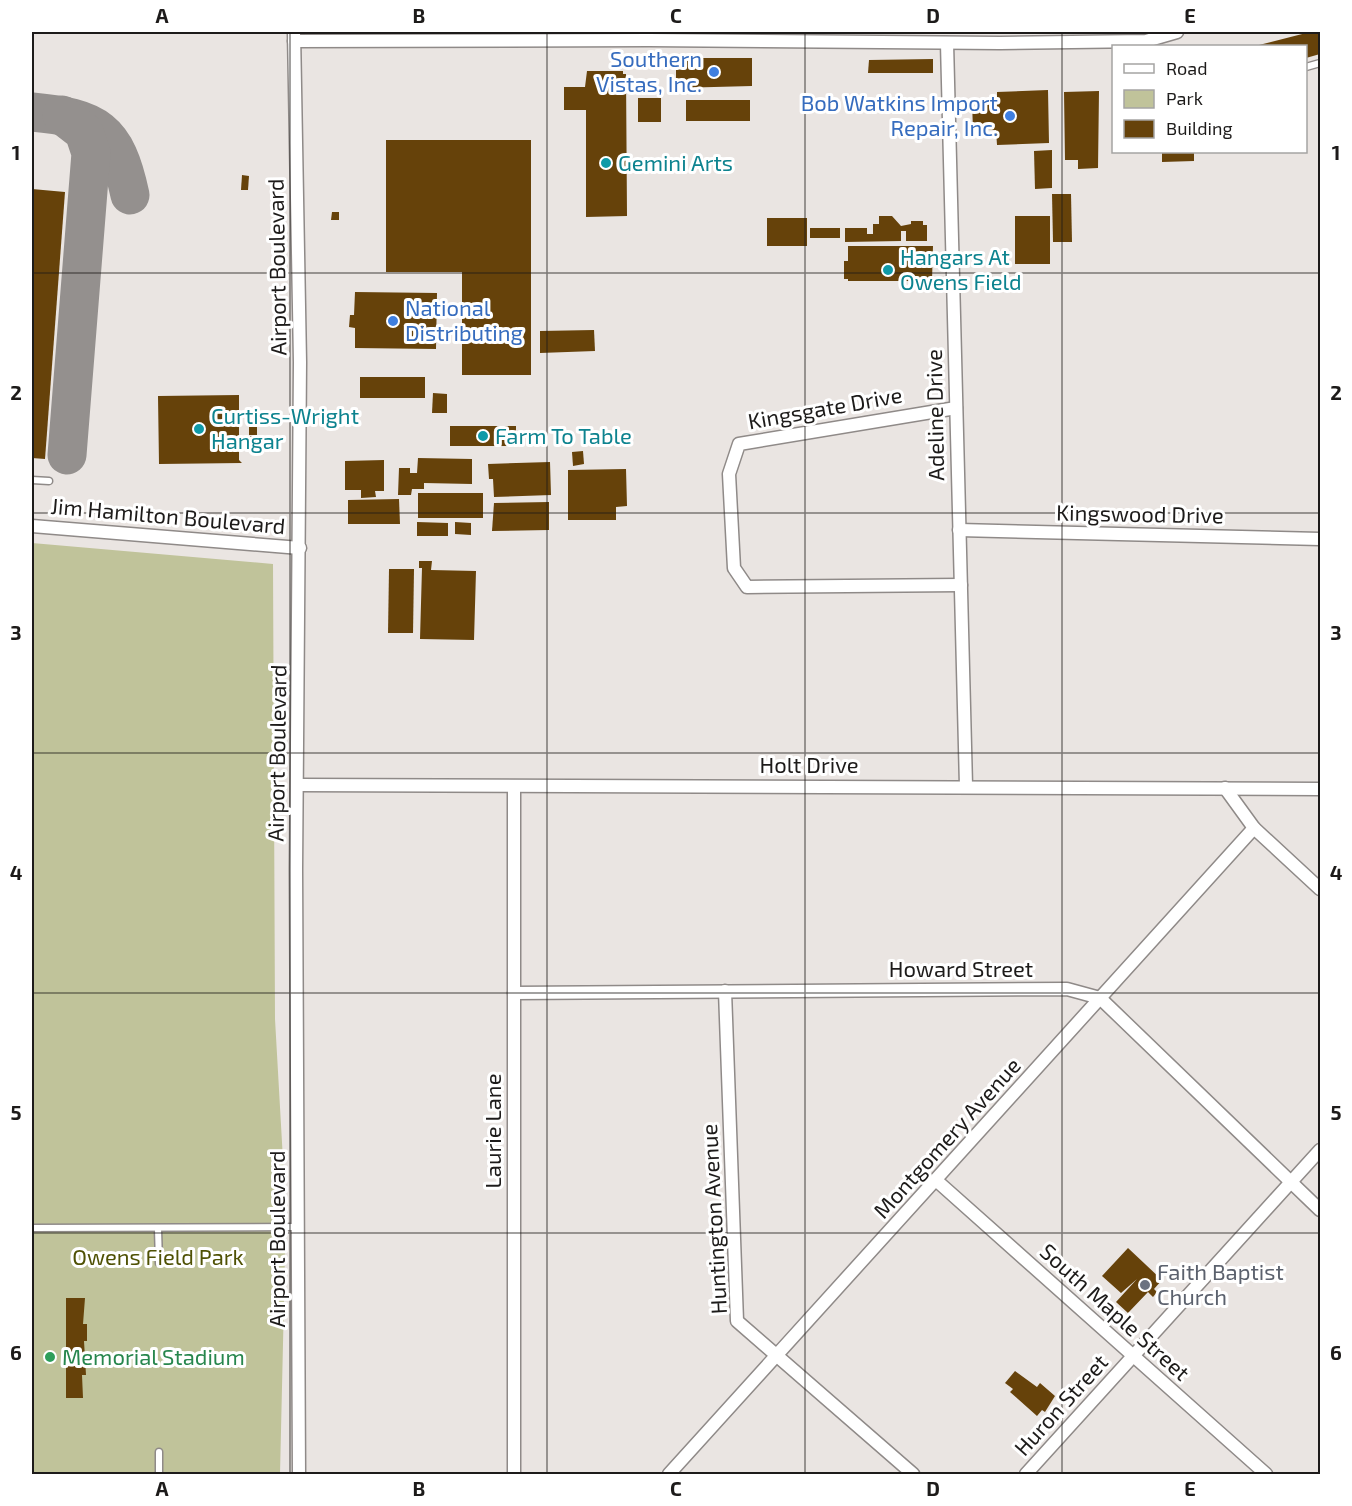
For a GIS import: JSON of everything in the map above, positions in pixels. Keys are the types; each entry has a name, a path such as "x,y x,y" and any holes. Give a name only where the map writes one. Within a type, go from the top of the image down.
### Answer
{"street":[{"path":"294,36 649,36 946,43 1146,41 1177,32"},
{"name":"Airport Boulevard","path":"294,36 300,362 297,1227 299,1474"},
{"name":"Adeline Drive","path":"946,43 966,786"},
{"name":"Kingsgate Drive","path":"956,408 739,444 729,474 734,568 747,587 961,585"},
{"name":"Jim Hamilton Boulevard","path":"32,526 300,548"},
{"name":"Kingswood Drive","path":"959,530 1320,539"},
{"name":"Holt Drive","path":"298,785 1320,789"},
{"name":"Laurie Lane","path":"514,787 514,1474"},
{"path":"1225,788 1254,828 1320,889"},
{"name":"Montgomery Avenue","path":"669,1474 937,1181 1254,828"},
{"name":"Howard Street","path":"514,993 1067,989 1100,998 1320,1210"},
{"name":"Huntington Avenue","path":"725,991 737,1321 913,1474"},
{"name":"Huron Street","path":"1026,1474 1320,1150"},
{"name":"South Maple Street","path":"937,1181 1266,1474"}],"lane":[{"path":"32,480 49,481"},
{"path":"32,1228 158,1230 297,1227"},
{"path":"158,1230 159,1263"},
{"path":"159,1452 159,1474"}],"green space":[{"name":"Owens Field Park","path":"32,543 273,564 275,1019 286,1213 280,1474 32,1474"}],"building":[{"path":"1310,32 1320,32 1320,54 1307,58 1307,45 1259,45"},
{"name":"Southern Vistas, Inc.","path":"676,58 752,58 752,86 676,88"},
{"path":"933,59 933,73 868,73 869,60"},
{"name":"Gemini Arts","path":"587,71 623,71 623,74 626,74 627,216 586,217 586,110 564,110 564,87 585,87"},
{"name":"Bob Watkins Import Repair, Inc.","path":"1048,90 1049,143 997,145 996,130 973,130 972,102 997,101 997,92"},
{"path":"1099,91 1098,168 1078,169 1078,160 1065,160 1064,92"},
{"path":"638,98 661,98 661,122 638,122"},
{"path":"686,100 750,100 750,121 686,121"},
{"path":"386,140 531,140 531,375 462,375 462,272 386,272"},
{"path":"1052,150 1052,188 1035,189 1034,151"},
{"path":"1162,153 1194,153 1194,161 1162,162"},
{"path":"242,175 249,176 248,190 241,190"},
{"path":"32,189 65,192 45,459 32,458"},
{"path":"1052,194 1071,194 1072,242 1053,242"},
{"path":"332,212 339,212 339,220 331,220"},
{"path":"879,216 892,216 901,226 911,224 911,221 923,221 923,225 927,225 927,241 906,241 906,231 901,231 901,241 845,242 845,228 867,228 867,234 873,234 873,224 879,224"},
{"path":"1015,216 1050,216 1050,264 1015,264"},
{"path":"767,218 807,218 807,246 767,246"},
{"path":"810,228 840,228 840,238 810,238"},
{"name":"Hangars At Owens Field","path":"848,246 933,246 932,281 848,281 844,279 844,261 848,261"},
{"name":"National Distributing","path":"355,292 437,293 436,349 355,348 355,328 349,327 350,315 354,315"},
{"path":"594,330 595,351 540,353 540,331"},
{"path":"360,377 425,377 425,398 360,398"},
{"path":"433,393 447,394 447,413 432,413"},
{"name":"Curtiss-Wright Hangar","path":"239,395 239,460 242,463 159,464 158,396"},
{"name":"Farm To Table","path":"450,426 516,426 516,446 450,446"},
{"path":"249,427 257,427 257,435 249,435"},
{"path":"249,436 256,436 256,446 249,446"},
{"path":"583,451 584,464 573,466 572,452"},
{"path":"418,458 472,459 472,484 424,483 424,489 412,489 411,495 398,495 399,468 410,468 410,473 417,473"},
{"path":"384,460 384,491 375,491 376,497 361,498 361,490 345,490 345,461"},
{"path":"550,462 551,495 494,497 493,479 489,479 488,464"},
{"path":"626,469 627,506 616,507 616,520 568,520 568,470"},
{"path":"418,493 483,493 483,518 418,518"},
{"path":"399,499 400,524 348,524 348,500"},
{"path":"549,502 549,530 492,531 494,503"},
{"path":"417,522 448,523 448,536 417,536"},
{"path":"455,522 471,523 471,535 455,534"},
{"path":"419,561 432,561 431,570 476,571 474,640 420,639 422,568 419,568"},
{"path":"389,569 414,569 413,633 388,633"},
{"name":"Faith Baptist Church","path":"1128,1248 1162,1280 1154,1289 1157,1292 1153,1297 1148,1292 1128,1313 1116,1302 1137,1279 1121,1293 1102,1276"},
{"path":"66,1298 85,1298 83,1324 87,1324 87,1341 84,1341 86,1375 82,1375 83,1398 66,1398"},
{"path":"1015,1371 1037,1387 1040,1383 1055,1396 1045,1412 1042,1410 1037,1416 1010,1392 1013,1389 1005,1383"}],"taxiway":[{"path":"32,112 73,118 88,123 100,131 110,141 118,155 130,195"},
{"path":"62,115 84,132 91,153 67,455"}],"place":[{"name":"Southern Vistas, Inc.","path":"714,72"},
{"name":"Bob Watkins Import Repair, Inc.","path":"1010,116"},
{"name":"Gemini Arts","path":"606,163"},
{"name":"Hangars At Owens Field","path":"888,270"},
{"name":"National Distributing","path":"393,321"},
{"name":"Curtiss-Wright Hangar","path":"199,429"},
{"name":"Farm To Table","path":"483,436"},
{"name":"Faith Baptist Church","path":"1145,1285"},
{"name":"Memorial Stadium","path":"50,1357"}]}
